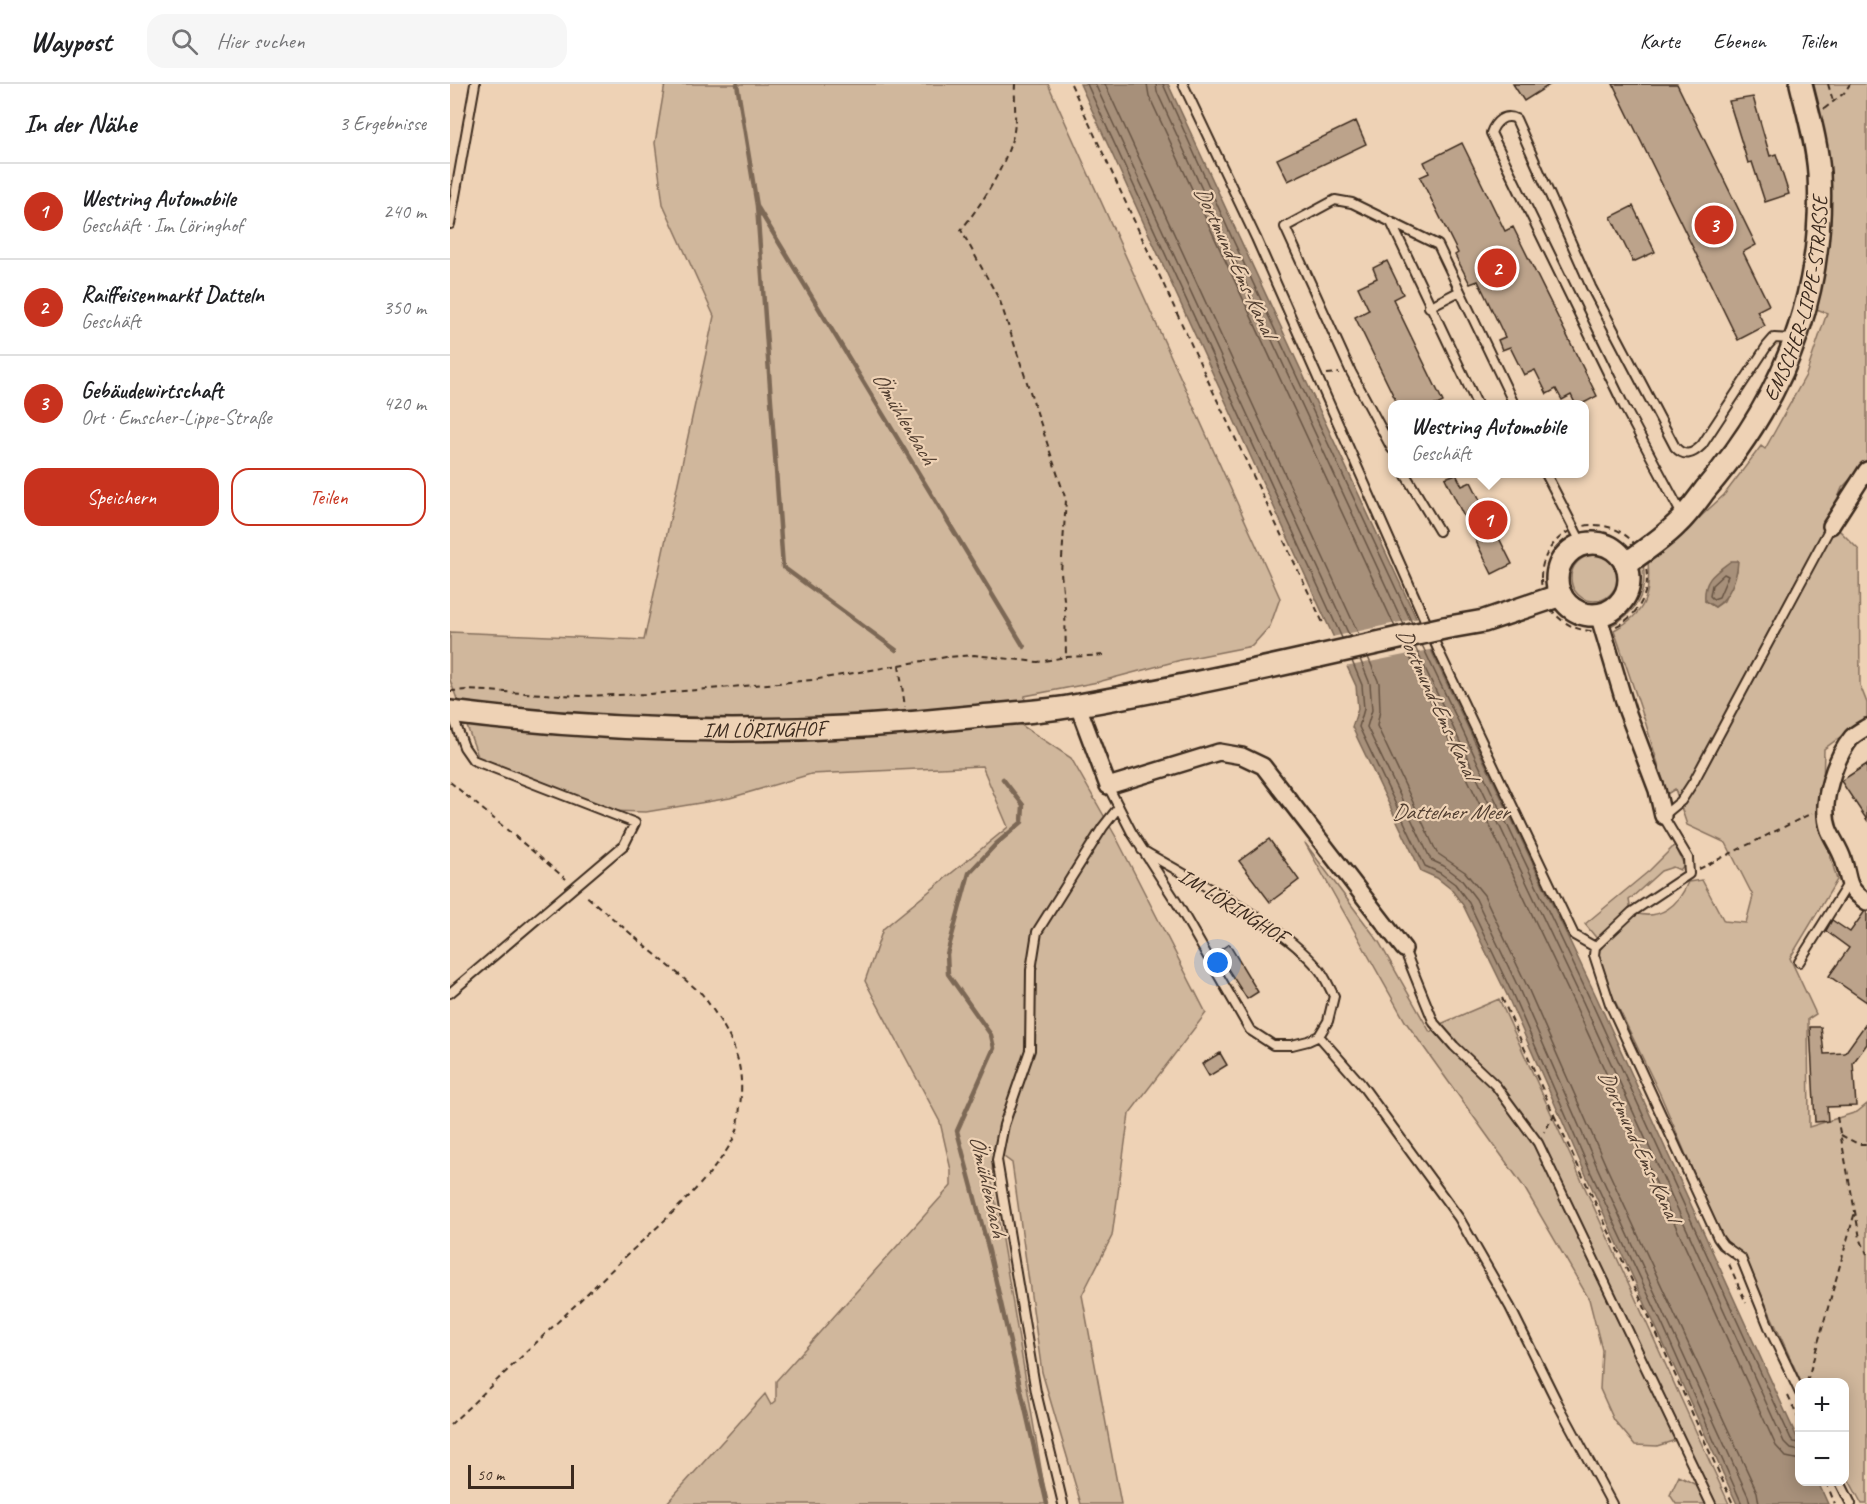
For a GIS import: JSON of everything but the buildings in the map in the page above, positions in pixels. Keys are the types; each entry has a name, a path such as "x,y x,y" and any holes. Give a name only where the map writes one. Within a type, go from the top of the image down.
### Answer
{"street":[{"name":"EMSCHER-LIPPE-STRASSE","path":"1629,553 1676,525 1744,442 1782,375 1795,340 1815,262 1819,217 1819,171 1801,84"},
{"path":"1831,526 1867,470"},
{"name":"EMSCHER-LIPPE-STRASSE","path":"1629,553 1704,492"},
{"path":"1600,622 1620,602 1627,591 1629,553 1578,537 1571,550 1562,559 1557,571 1554,598 1600,622 1627,711 1657,790 1663,816"},
{"name":"IM LÖRINGHOF","path":"451,712 535,723 708,731 785,731 907,723 1077,706 1484,621 1554,598"},
{"name":"IM LÖRINGHOF","path":"1077,706 1108,786"},
{"path":"1867,727 1853,736 1838,758 1826,806 1828,828 1844,860 1848,884 1859,897 1867,902"},
{"path":"1108,786 1219,752 1242,756 1263,766 1404,949"}],"lane":[{"path":"450,224 475,84"},
{"path":"1183,84 1256,238 1440,654 1574,935 1595,947"},
{"path":"1680,511 1624,406 1491,133 1497,122 1502,118 1516,119 1591,287 1680,453 1693,453 1702,445 1774,338 1795,340"},
{"path":"1388,441 1351,372 1285,227 1335,201 1352,203 1438,245 1512,400"},
{"path":"1391,222 1475,400"},
{"path":"1430,307 1460,291"},
{"path":"1407,478 1438,531"},
{"path":"1548,478 1578,537"},
{"path":"1795,1383 1770,1332 1741,1258 1723,1245 1718,1238 1624,1037 1610,1004 1594,955 1595,947 1632,912 1689,874 1688,858 1663,816 1681,801 1695,781 1831,526"},
{"path":"450,993 624,845 635,824 473,760 464,747 451,712"},
{"name":"IM LÖRINGHOF","path":"1108,786 1142,850 1177,903 1250,1030 1273,1046 1292,1045 1318,1036 1328,1022 1335,996 1319,969 1298,948 1253,915 1142,850"},
{"path":"1063,1504 1036,1392 998,1160 1004,1125 1030,1050 1031,970 1037,932 1118,808"},
{"path":"1799,962 1848,884"},
{"path":"1404,949 1434,1023 1496,1086 1538,1143 1710,1504"},
{"path":"1318,1036 1361,1084 1459,1218 1510,1307 1556,1400 1612,1504"},
{"path":"1842,1486 1851,1504"}],"path":[{"path":"1015,84 1013,134 1010,143 1000,170 982,203 961,230 1000,302 1066,500 1061,573 1065,608 1066,657"},
{"path":"1071,84 1324,625"},
{"path":"1828,84 1833,101"},
{"path":"1810,120 1844,93 1850,84"},
{"path":"1315,375 1351,372"},
{"path":"1589,526 1619,531 1629,553 1647,566 1647,584 1643,599 1624,621 1600,622 1580,630 1570,626 1554,612 1554,598 1542,588 1540,573 1546,554 1561,536 1578,537 1589,526"},
{"path":"450,691 580,696 650,694 813,680 946,657 975,655 1038,662 1066,657 1105,655"},
{"path":"899,665 907,723"},
{"path":"450,782 702,994 731,1039 741,1066 742,1090 737,1132 720,1161 677,1208 450,1425"},
{"path":"1689,874 1826,806"},
{"path":"1502,998 1733,1504"},
{"path":"1538,1143 1554,1115"},
{"path":"1837,1117 1860,1238 1867,1254"},
{"path":"1841,1135 1858,1144 1867,1144"},
{"path":"1808,1378 1856,1212"},
{"path":"1828,1486 1835,1504"}],"shaded area":[{"path":"665,84 1048,84 1280,598 1270,626 1252,646 1181,660 1098,682 1025,696 1021,725 1071,758 1116,837 1206,1013 1129,1114 1112,1236 1082,1295 1121,1504 1081,1504 1042,1372 1012,1163 993,1149 992,1181 1047,1504 666,1504 765,1394 771,1405 776,1401 776,1381 951,1186 951,1170 940,1122 865,981 883,929 1008,827 982,766 811,774 730,798 646,812 608,811 479,759 450,680 450,632 644,640 714,316 663,204 655,143"},
{"path":"1803,84 1867,84 1867,461 1842,488 1829,520 1859,550 1860,685 1867,703 1867,717 1824,749 1822,826 1837,880 1790,958 1816,1014 1808,1019 1809,1127 1857,1112 1867,1104 1867,1504 1862,1504 1849,1480 1849,1378 1799,1378 1745,1258 1720,1235 1661,1096 1601,972 1597,955 1601,946 1634,913 1652,915 1667,909 1679,898 1688,882 1702,880 1724,921 1746,923 1753,896 1726,843 1687,825 1675,789 1667,794 1614,630 1633,617 1644,603 1648,585 1648,562 1660,554 1724,495 1761,446 1765,449 1806,375 1827,313 1806,305 1816,263","holes":["1737,561 1737,571 1724,601 1715,607 1705,601"]},
{"path":"1594,555 1610,562 1617,578 1610,594 1594,601 1578,594 1571,578 1578,562"},
{"path":"1643,563 1644,585 1638,602 1626,616 1609,627 1612,616 1622,610 1632,597 1636,576"},
{"path":"1305,843 1379,942 1430,1032 1443,1023 1499,999 1729,1504 1676,1504 1670,1495 1679,1476 1698,1486 1676,1440 1657,1446 1635,1445 1614,1420 1600,1389 1602,1350 1589,1299 1524,1187 1405,1021"},
{"path":"1675,845 1684,865 1680,870 1673,867 1661,871 1629,900 1631,911 1598,940 1585,924 1649,871"}],"water":[{"name":"Dattelner Meer","path":"1080,84 1168,84 1438,665 1596,996 1795,1433 1795,1486 1820,1486 1828,1504 1737,1504 1586,1175 1507,995 1463,905 1451,889 1437,878 1421,871 1352,727 1358,709 1356,686"},
{"path":"1731,561 1738,561 1734,581 1724,599 1715,607 1705,601 1706,587 1711,577"}],"pier":[{"path":"1419,618 1434,649 1345,667 1332,637"}],"waterway":[{"name":"Ölmühlenbach","path":"737,84 757,206 783,567 896,650"},
{"name":"Ölmühlenbach","path":"758,208 1024,647"},
{"name":"Ölmühlenbach","path":"1003,779 1023,805 1022,822 996,844 969,873 947,954 948,974 991,1035 994,1048 957,1131 989,1251 1047,1504"}],"place":[{"name":"Gebäudewirtschaft","path":"1714,225"},
{"name":"Raiffeisenmarkt Datteln","path":"1497,268"},
{"name":"Westring Automobile","path":"1488,520"}],"water label":[{"name":"Dortmund-Ems-Kanal","path":"1235,261"},
{"name":"Dortmund-Ems-Kanal","path":"1437,703"},
{"name":"Dortmund-Ems-Kanal","path":"1639,1145"}]}
